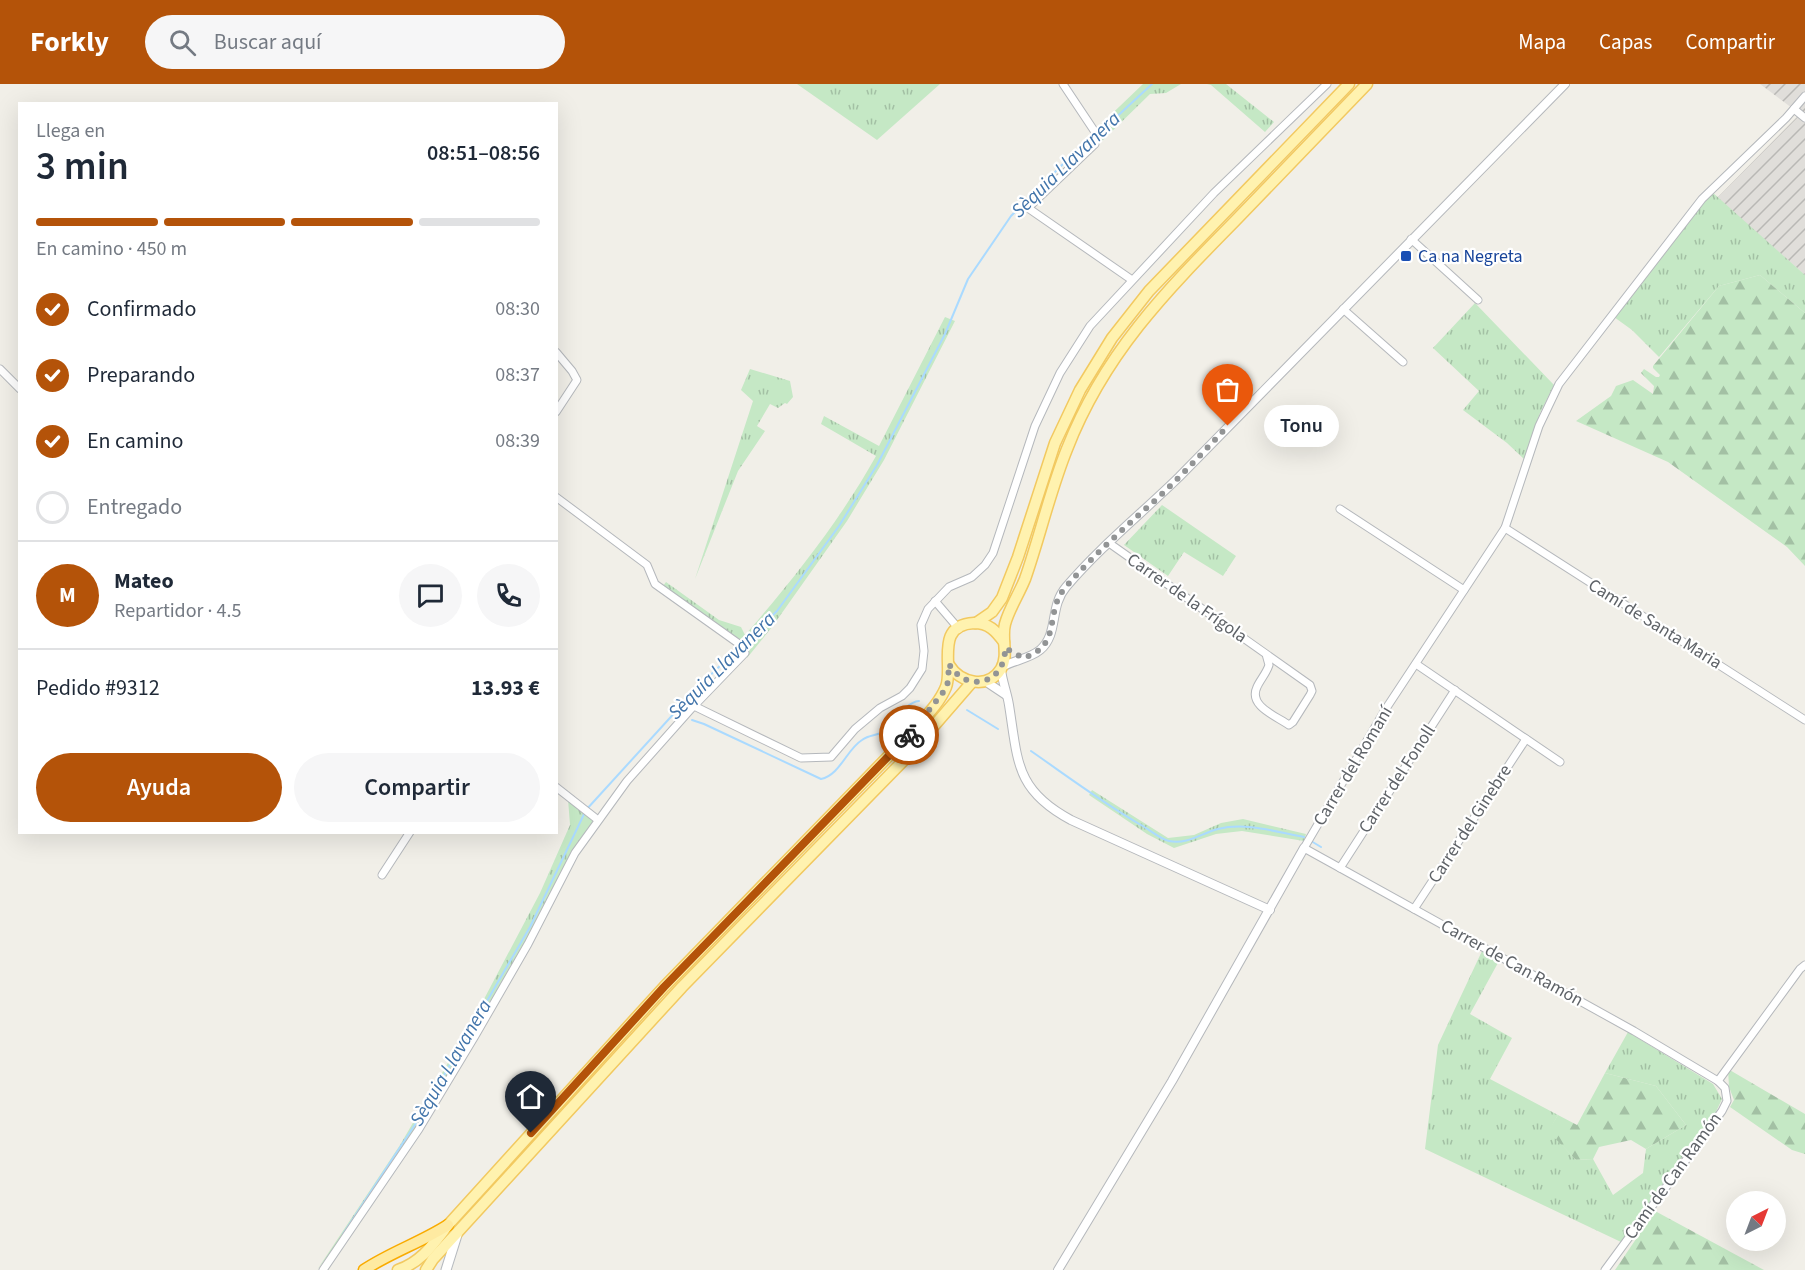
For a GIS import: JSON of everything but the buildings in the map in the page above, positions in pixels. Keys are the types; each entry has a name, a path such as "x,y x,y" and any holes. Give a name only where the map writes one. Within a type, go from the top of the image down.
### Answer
{"highway":[{"path":"364,1270 389,1254 426,1238 448,1225"}],"main road":[{"path":"976,623 992,612 1002,598 1018,558 1044,473 1059,434 1080,390 1112,338 1156,283 1349,84"},
{"path":"949,664 959,677 972,682 985,681 1001,668 1005,656 1006,619 1024,579 1067,449 1092,395 1123,344 1163,296 1367,84"},
{"path":"398,1270 416,1262 423,1256 448,1225 664,987 912,732 945,690 949,664 947,646 951,636 958,628 968,624 984,624 994,630 1004,645"},
{"path":"426,1270 433,1259 682,987 915,749 972,682"},
{"path":"446,1270 452,1245 458,1232"}],"street":[{"path":"1063,84 1095,132 1095,144 1028,208 1132,280"},
{"path":"694,706 801,758 831,757 855,729 880,708 902,696 917,679 922,669 924,651 921,625 924,616 949,587 972,577 993,554 1035,426 1056,381 1090,326 1214,193 1326,84"},
{"path":"1270,910 1071,820 1045,803 1033,792 1015,753 1001,668 1036,653 1046,643 1051,631 1054,608 1060,595 1565,84"},
{"name":"Carrer del Romaní","path":"1058,1270 1212,1011 1385,710 1505,528 1539,426 1559,384 1702,200 1805,96"},
{"path":"1794,109 1805,118"},
{"path":"1411,239 1478,300"},
{"path":"1343,309 1403,362"},
{"path":"558,354 577,380 558,409"},
{"path":"0,369 18,387"},
{"path":"323,1270 419,1128 528,944 575,853 627,782 694,706 745,653 742,646 655,584 647,565 558,498"},
{"path":"1340,509 1464,590"},
{"name":"Camí de Santa Maria","path":"1505,528 1805,720"},
{"name":"Carrer de la Frígola","path":"1109,543 1310,685 1312,691 1310,695 1289,725 1257,704 1254,698 1269,665 1266,654"},
{"path":"935,601 958,628"},
{"path":"1004,645 1023,658"},
{"path":"1416,664 1560,762"},
{"path":"985,681 1006,695"},
{"name":"Carrer del Fonoll","path":"1340,868 1455,690"},
{"name":"Carrer del Ginebre","path":"1414,909 1526,739"},
{"path":"558,789 598,820"},
{"path":"382,875 409,834"},
{"name":"Carrer de Can Ramón","path":"1304,848 1634,1031 1718,1081"},
{"path":"1718,1081 1805,964"},
{"name":"Camí de Can Ramón","path":"1605,1270 1722,1111 1728,1096 1725,1088 1718,1081"}],"shaded area":[{"path":"1760,84 1805,84 1805,275 1717,198 1800,114"}],"green space":[{"path":"797,84 940,84 877,140"},
{"path":"1143,84 1181,84 1166,93 1150,94 1099,144 1097,128"},
{"path":"1207,84 1226,84 1274,122 1265,132"},
{"path":"1712,192 1805,275 1805,313 1760,275 1719,286 1659,357 1632,330 1614,317"},
{"path":"1760,275 1805,313 1805,566 1787,547 1668,462 1576,421 1611,396 1616,386 1633,380 1653,394 1654,386 1641,373 1644,369 1659,377 1660,375 1653,366 1719,286"},
{"path":"1475,303 1554,385 1540,413 1524,459 1507,443 1463,410 1479,391 1433,348"},
{"path":"945,317 955,321 884,460 847,521 772,627 747,658 748,645 663,586 666,582 719,620 741,627 745,635 781,593 848,503 876,456 821,424 824,416 879,446"},
{"path":"750,369 790,381 793,397 787,404 778,408 770,404 757,426 765,431 738,471 695,579 753,401 741,390"},
{"path":"1162,505 1236,556 1223,576 1184,552 1168,576 1124,545"},
{"path":"1092,790 1168,838 1194,835 1221,823 1243,819 1306,834 1304,841 1242,831 1216,834 1174,848 1147,834 1089,795"},
{"path":"568,799 594,821 572,851 525,943 417,1127 355,1220 317,1270 400,1145 473,1020 540,893 570,825"},
{"path":"1482,951 1499,961 1470,1014 1512,1038 1490,1079 1558,1115 1549,1131 1576,1160 1593,1159 1613,1195 1643,1173 1646,1149 1686,1125 1656,1086 1605,1073 1628,1032 1713,1084 1722,1099 1713,1118 1621,1242 1425,1149 1438,1045"},
{"path":"1728,1069 1805,1114 1805,1154 1792,1150 1730,1107 1734,1100 1729,1087"},
{"path":"1605,1073 1656,1086 1686,1125 1646,1149 1631,1140 1599,1147 1593,1159 1576,1160 1548,1131 1558,1115 1577,1125"},
{"path":"1655,1211 1764,1270 1615,1270"}],"waterway":[{"name":"Sèquia Llavanera","path":"1097,135 1152,84"},
{"name":"Sèquia Llavanera","path":"343,1234 418,1120 530,927 586,810 699,686 777,611 839,526 877,465 945,334 968,279 1011,216 1073,154 1093,139"},
{"path":"692,720 821,779 828,777 857,744 865,738 888,729 906,708 919,701"},
{"path":"967,710 998,729"},
{"path":"1031,751 1113,808 1166,840 1182,841 1229,827 1261,828 1304,837"},
{"path":"1311,841 1321,847"}],"way so far":[{"path":"909,735 945,690 949,664 959,677 978,682 990,679 998,673 1004,662 1005,648 1023,658 1036,653 1049,637 1054,608 1065,588 1228,426"}],"place":[{"name":"Ca na Negreta","path":"1406,256"},
{"name":"Tonu","path":"1228,426"}],"route":[{"path":"531,1133 664,987 909,735"}]}
